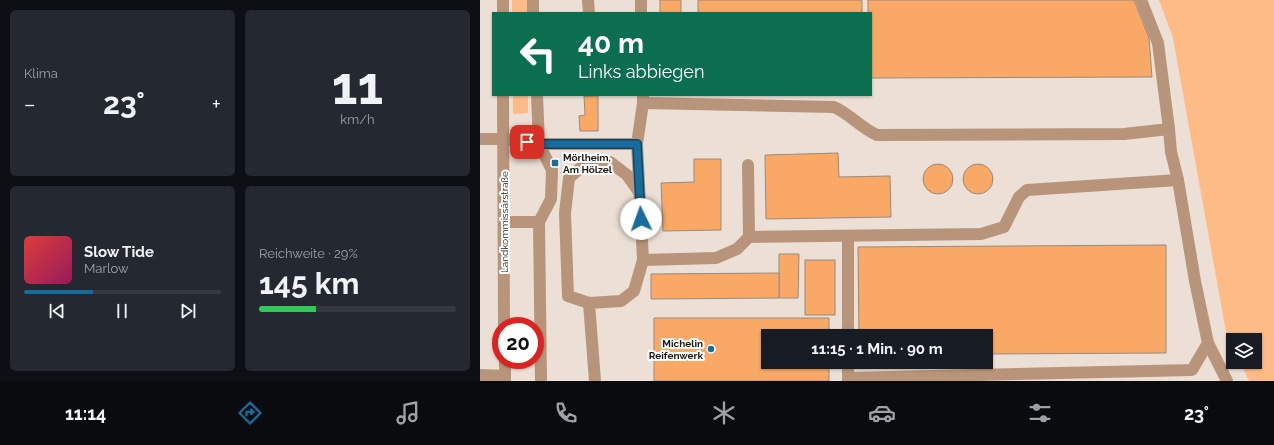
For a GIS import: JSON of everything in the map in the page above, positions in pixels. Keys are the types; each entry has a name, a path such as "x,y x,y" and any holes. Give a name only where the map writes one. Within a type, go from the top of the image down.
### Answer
{"street":[{"path":"503,0 503,12"},
{"path":"533,0 533,12"},
{"path":"588,0 589,12"},
{"path":"641,0 641,12"},
{"path":"1141,0 1158,43 1171,152 1178,180 1195,282 1208,344 1227,381"},
{"name":"Landkommissärstraße","path":"503,96 504,317"},
{"path":"537,96 539,144 552,170 551,199 539,222 541,381"},
{"path":"639,192 627,175 610,162 586,163 569,178 565,213 568,296 589,303 621,301 634,291 643,260 637,144 643,99 834,107 841,110 867,131 877,135 1124,134 1169,129"},
{"path":"480,139 503,139 539,144 637,144"},
{"path":"748,165 749,237"},
{"path":"643,260 716,258 737,249 749,237 981,234 1004,227 1019,197 1027,190 1178,180"},
{"path":"504,222 539,222"},
{"path":"848,236 848,329"},
{"path":"589,303 595,381"},
{"path":"848,369 848,380 1192,370 1208,344"},
{"path":"480,375 505,378"}],"shaded area":[{"path":"512,0 527,0 527,12 512,12"},
{"path":"1159,0 1274,0 1274,381 1249,381 1243,369 1262,369 1262,333 1226,332 1173,38"},
{"path":"513,96 528,96 528,113 513,114"}],"building":[{"path":"660,0 681,0 681,12 660,12"},
{"path":"698,0 862,0 862,12 698,12"},
{"path":"868,0 1134,0 1149,38 1152,77 872,78 872,12 868,12"},
{"path":"584,96 598,96 598,131 580,131 579,116 585,115"},
{"path":"838,153 839,177 890,176 891,217 766,219 765,155"},
{"path":"694,159 721,159 721,230 663,231 661,183 694,182"},
{"path":"938,164 949,168 953,179 949,190 938,194 927,190 923,179 927,168"},
{"path":"978,164 989,168 993,179 989,190 978,194 967,190 963,179 967,168"},
{"path":"1166,245 1166,353 993,354 993,329 859,329 858,247"},
{"path":"779,254 799,254 798,298 779,298"},
{"path":"805,260 835,260 835,315 805,315"},
{"path":"779,273 779,298 651,299 651,274"},
{"name":"Michelin Reifenwerk","path":"654,318 829,318 829,329 761,329 761,369 829,369 829,381 654,381"}],"place":[{"name":"Mörlheim, Am Hölzel","path":"555,163"},
{"name":"Michelin Reifenwerk","path":"711,349"}],"route":[{"path":"527,142 539,144 637,144 641,219"}]}
